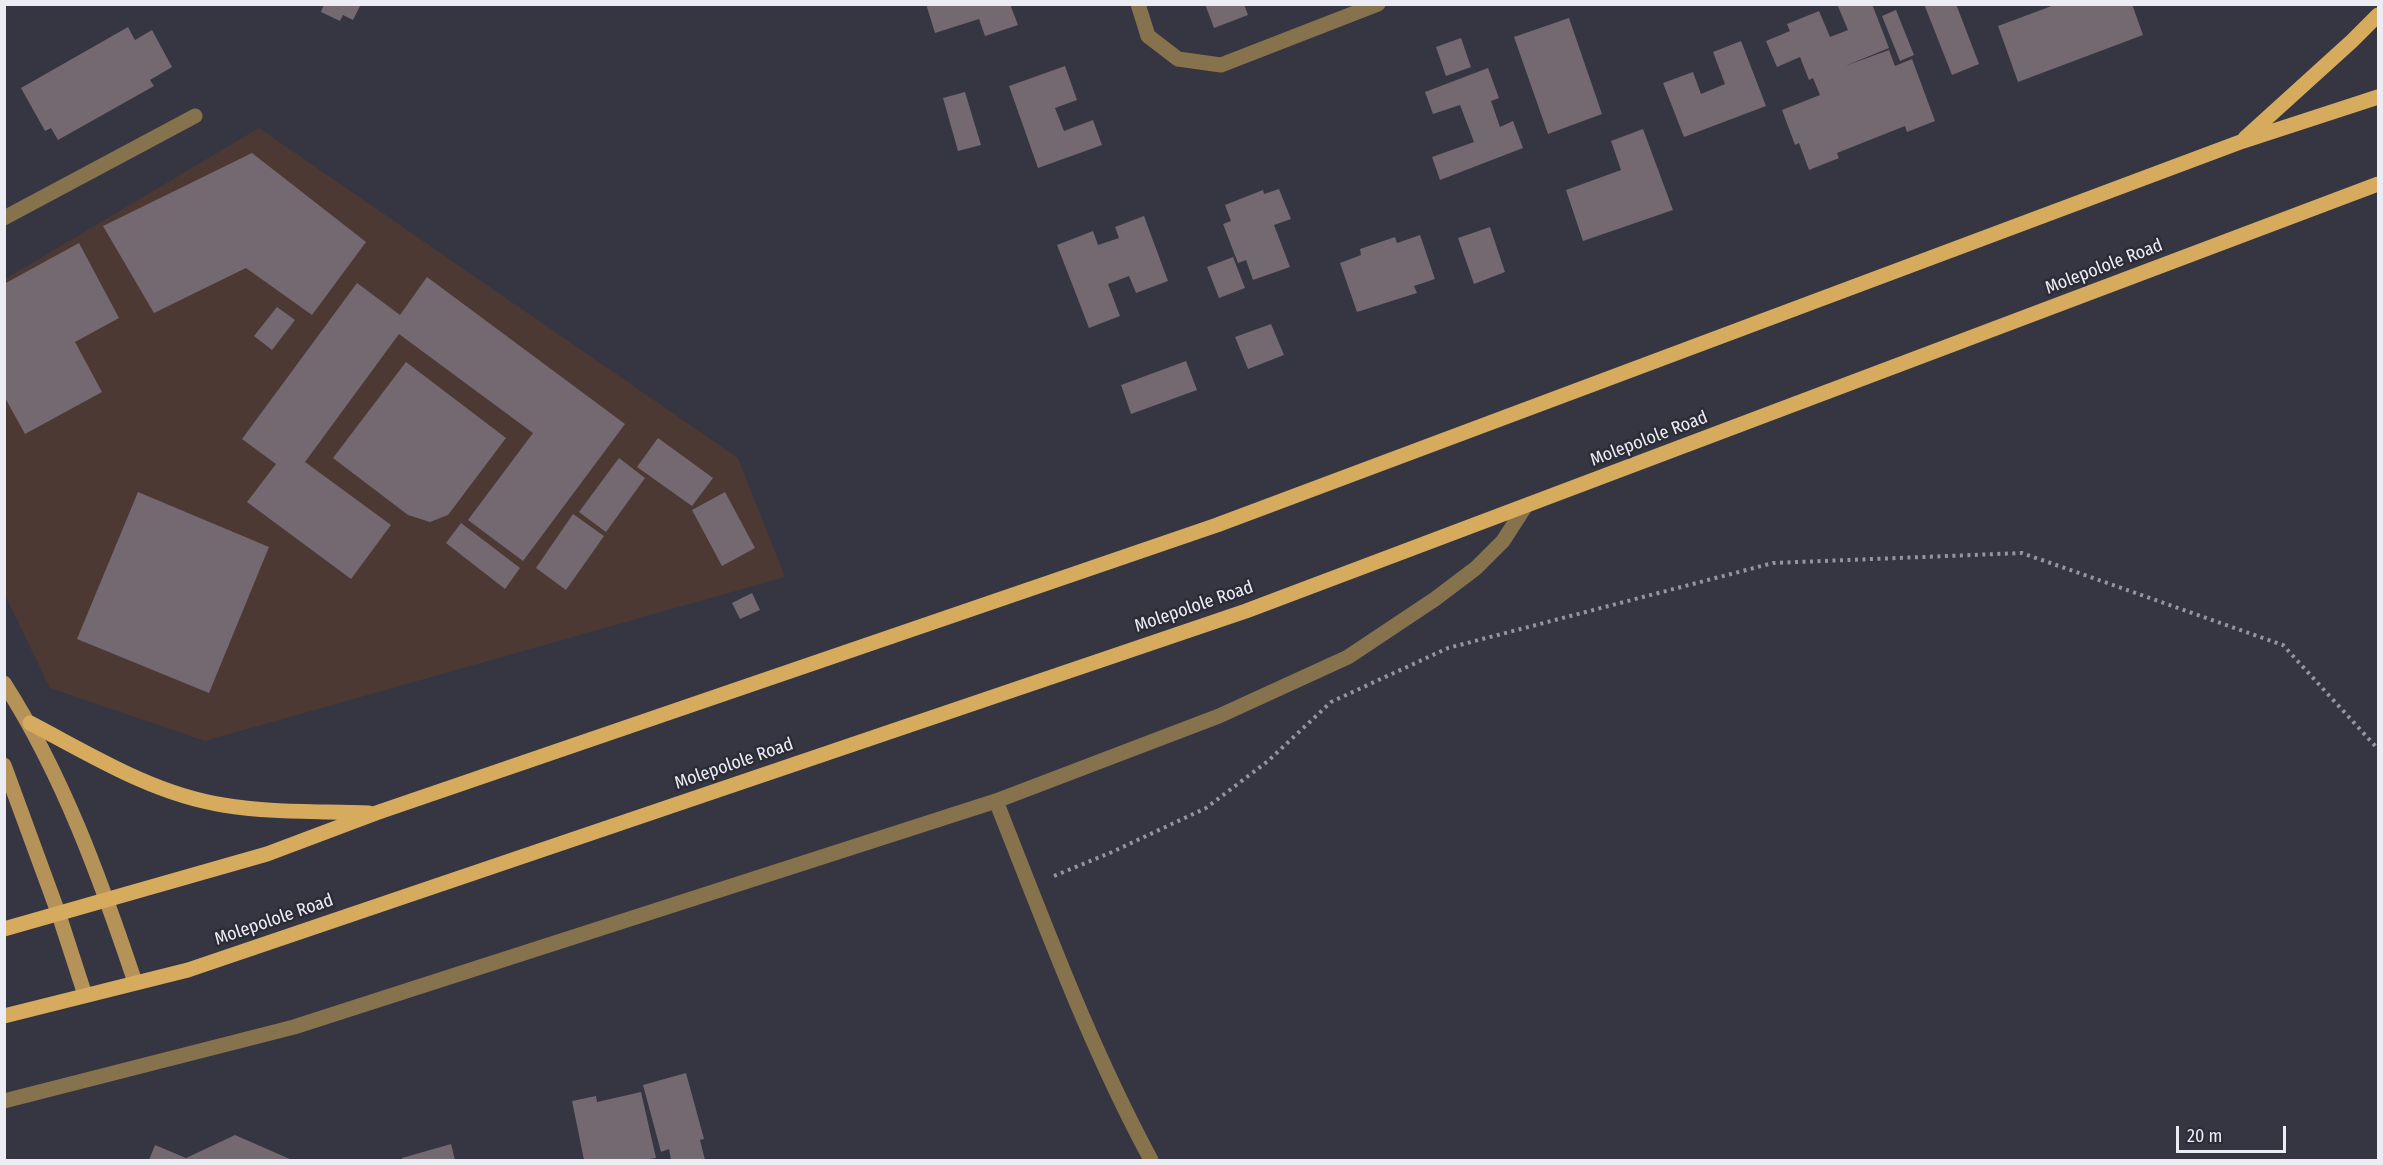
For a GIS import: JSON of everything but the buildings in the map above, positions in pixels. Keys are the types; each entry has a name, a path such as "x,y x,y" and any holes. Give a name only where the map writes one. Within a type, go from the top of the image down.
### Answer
{"main road":[{"path":"2243,141 2379,15"},
{"path":"4,929 267,854 376,813 1218,525 2243,141 2379,97"},
{"name":"Molepolole Road","path":"4,1016 188,970 1234,615 2379,184"},
{"path":"4,683 30,723 60,784 107,900 135,982"},
{"path":"30,723 135,778 167,791 221,805 260,809 376,813"},
{"path":"4,765 59,915 85,995"}],"street":[{"path":"1138,4 1148,36 1178,59 1221,65 1378,4"},
{"path":"4,219 195,116"},
{"path":"4,1101 294,1027 996,801 1220,716 1348,657 1476,568 1503,542 1525,507"},
{"path":"996,801 1083,1022 1117,1097 1151,1161"}],"path":[{"path":"1030,885 1112,852 1206,808 1268,762 1331,702 1448,648 1773,563 2022,553 2283,645 2379,749"}],"shaded area":[{"path":"259,128 738,458 785,577 205,741 50,688 5,595 5,279"}]}
